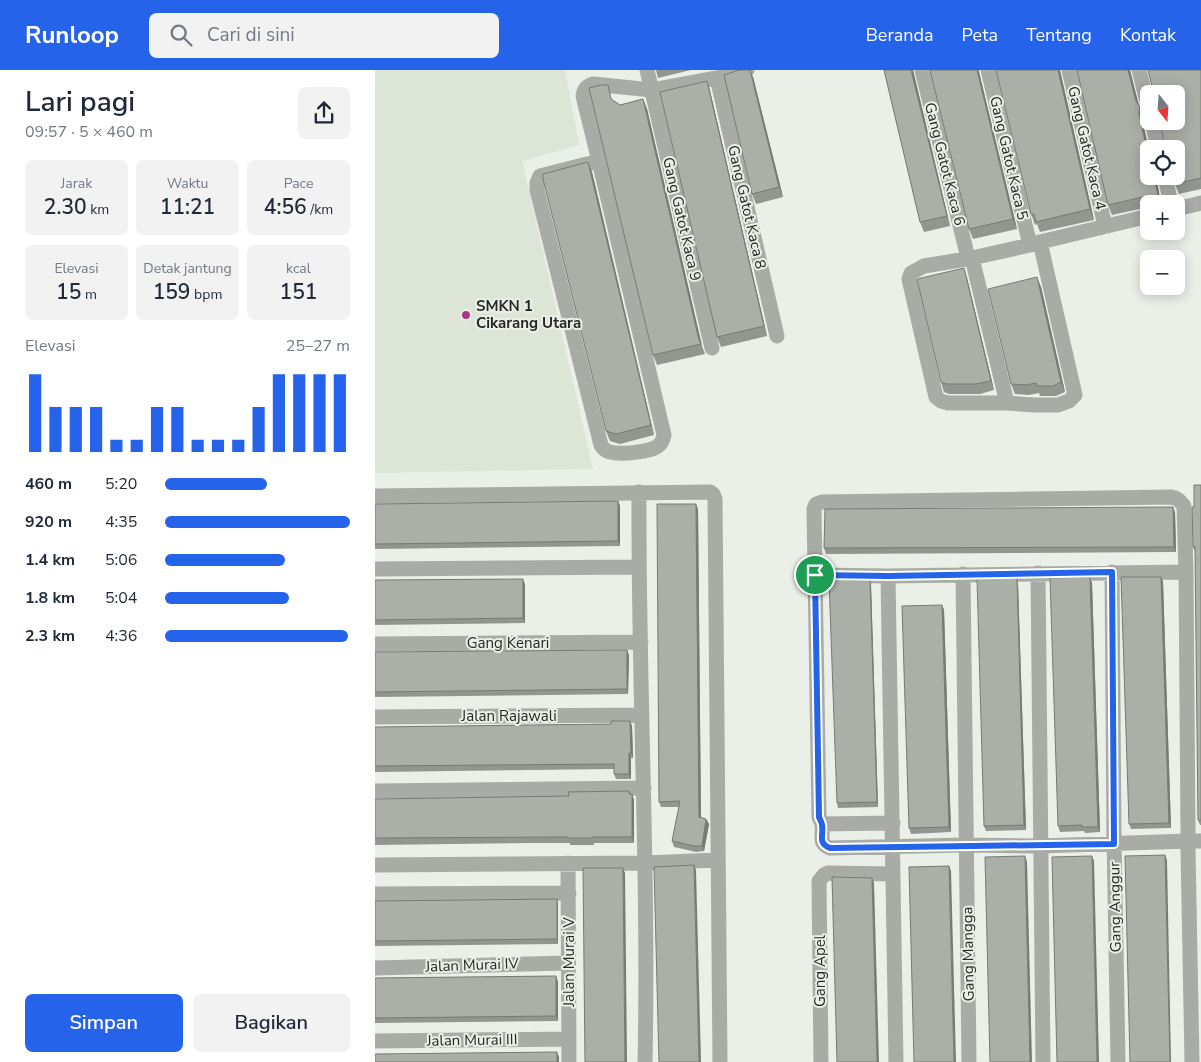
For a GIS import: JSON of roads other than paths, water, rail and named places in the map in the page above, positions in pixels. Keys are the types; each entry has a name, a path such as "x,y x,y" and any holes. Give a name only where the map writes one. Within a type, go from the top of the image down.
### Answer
{"street":[{"name":"Gang Gatot Kaca 9","path":"647,70 712,348"},
{"path":"599,161 540,176 537,190 601,445 603,449 609,452 637,452 660,445 664,435 583,91 586,86 593,84 652,90 717,78 747,70"},
{"name":"Gang Gatot Kaca 6","path":"922,70 1007,403"},
{"name":"Gang Gatot Kaca 5","path":"988,70 1075,395 1069,401 1058,405 1007,403"},
{"name":"Gang Gatot Kaca 4","path":"1069,70 1105,226"},
{"path":"1139,70 1143,85"},
{"name":"Gang Gatot Kaca 8","path":"717,78 777,336"},
{"path":"1185,207 1201,203"},
{"path":"1007,403 948,403 941,402 936,396 909,279 911,273 924,266 970,258 1140,218"},
{"path":"375,496 639,492 710,492 713,494 715,499 720,1062"},
{"path":"639,492 646,863 645,1062"},
{"path":"1192,1062 1196,970 1195,841 1184,506 1181,501 1171,497 819,502 816,504 814,509 819,817 822,824 822,842 824,846 830,848 966,845 1041,846 1195,841"},
{"path":"375,569 639,567"},
{"name":"Gang Anggur","path":"1112,572 1118,1062"},
{"path":"815,575 888,576 1186,572"},
{"path":"1038,573 1043,1062"},
{"name":"Gang Mangga","path":"963,574 969,1062"},
{"path":"888,576 896,1062"},
{"name":"Gang Kenari","path":"375,644 641,642"},
{"name":"Jalan Rajawali","path":"375,717 642,715"},
{"path":"375,791 644,788"},
{"path":"822,824 893,823"},
{"path":"375,865 646,863 717,860"},
{"name":"Jalan Murai V","path":"568,863 569,1062"},
{"name":"Gang Apel","path":"821,1062 819,881 824,874 828,873 893,874"},
{"path":"375,894 569,893"},
{"name":"Jalan Murai IV","path":"375,968 568,963"},
{"name":"Jalan Murai III","path":"375,1041 569,1039"}],"place":[{"name":"SMKN 1 Cikarang Utara","path":"466,315"}]}
